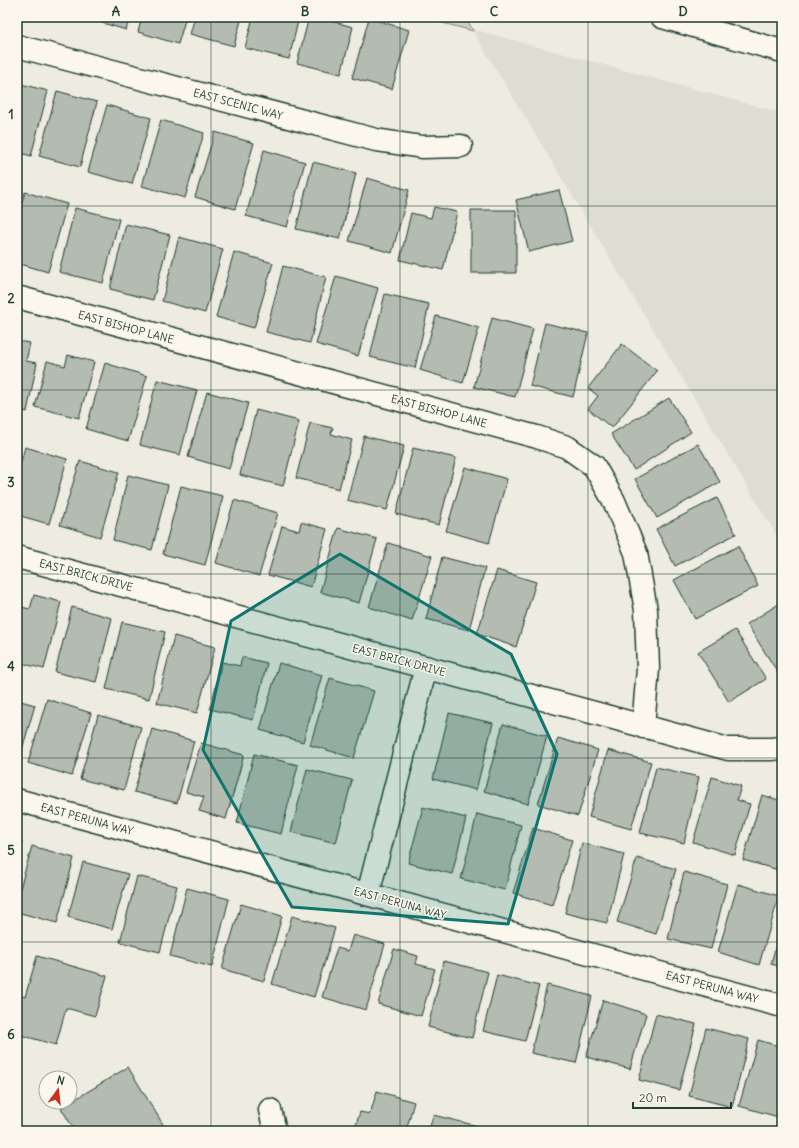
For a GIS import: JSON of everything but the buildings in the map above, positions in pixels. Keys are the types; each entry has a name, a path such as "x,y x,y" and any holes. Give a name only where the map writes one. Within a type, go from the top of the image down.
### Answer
{"street":[{"path":"662,17 782,51"},
{"name":"EAST SCENIC WAY","path":"17,46 376,140 422,147 461,146"},
{"name":"EAST BISHOP LANE","path":"17,297 537,437 567,447 573,451 594,466 614,501 636,553 646,610 648,669 643,727"},
{"name":"EAST BRICK DRIVE","path":"17,557 728,749 782,748"},
{"path":"368,894 426,667"},
{"name":"EAST PERUNA WAY","path":"17,800 782,1006"},
{"path":"270,1110 275,1131"}],"highlighted area":[{"path":"340,554 511,654 557,754 508,924 292,907 203,750 231,621"}],"shaded area":[{"path":"420,17 466,17 473,31"},
{"path":"472,29 782,113 782,544 473,31"}]}
